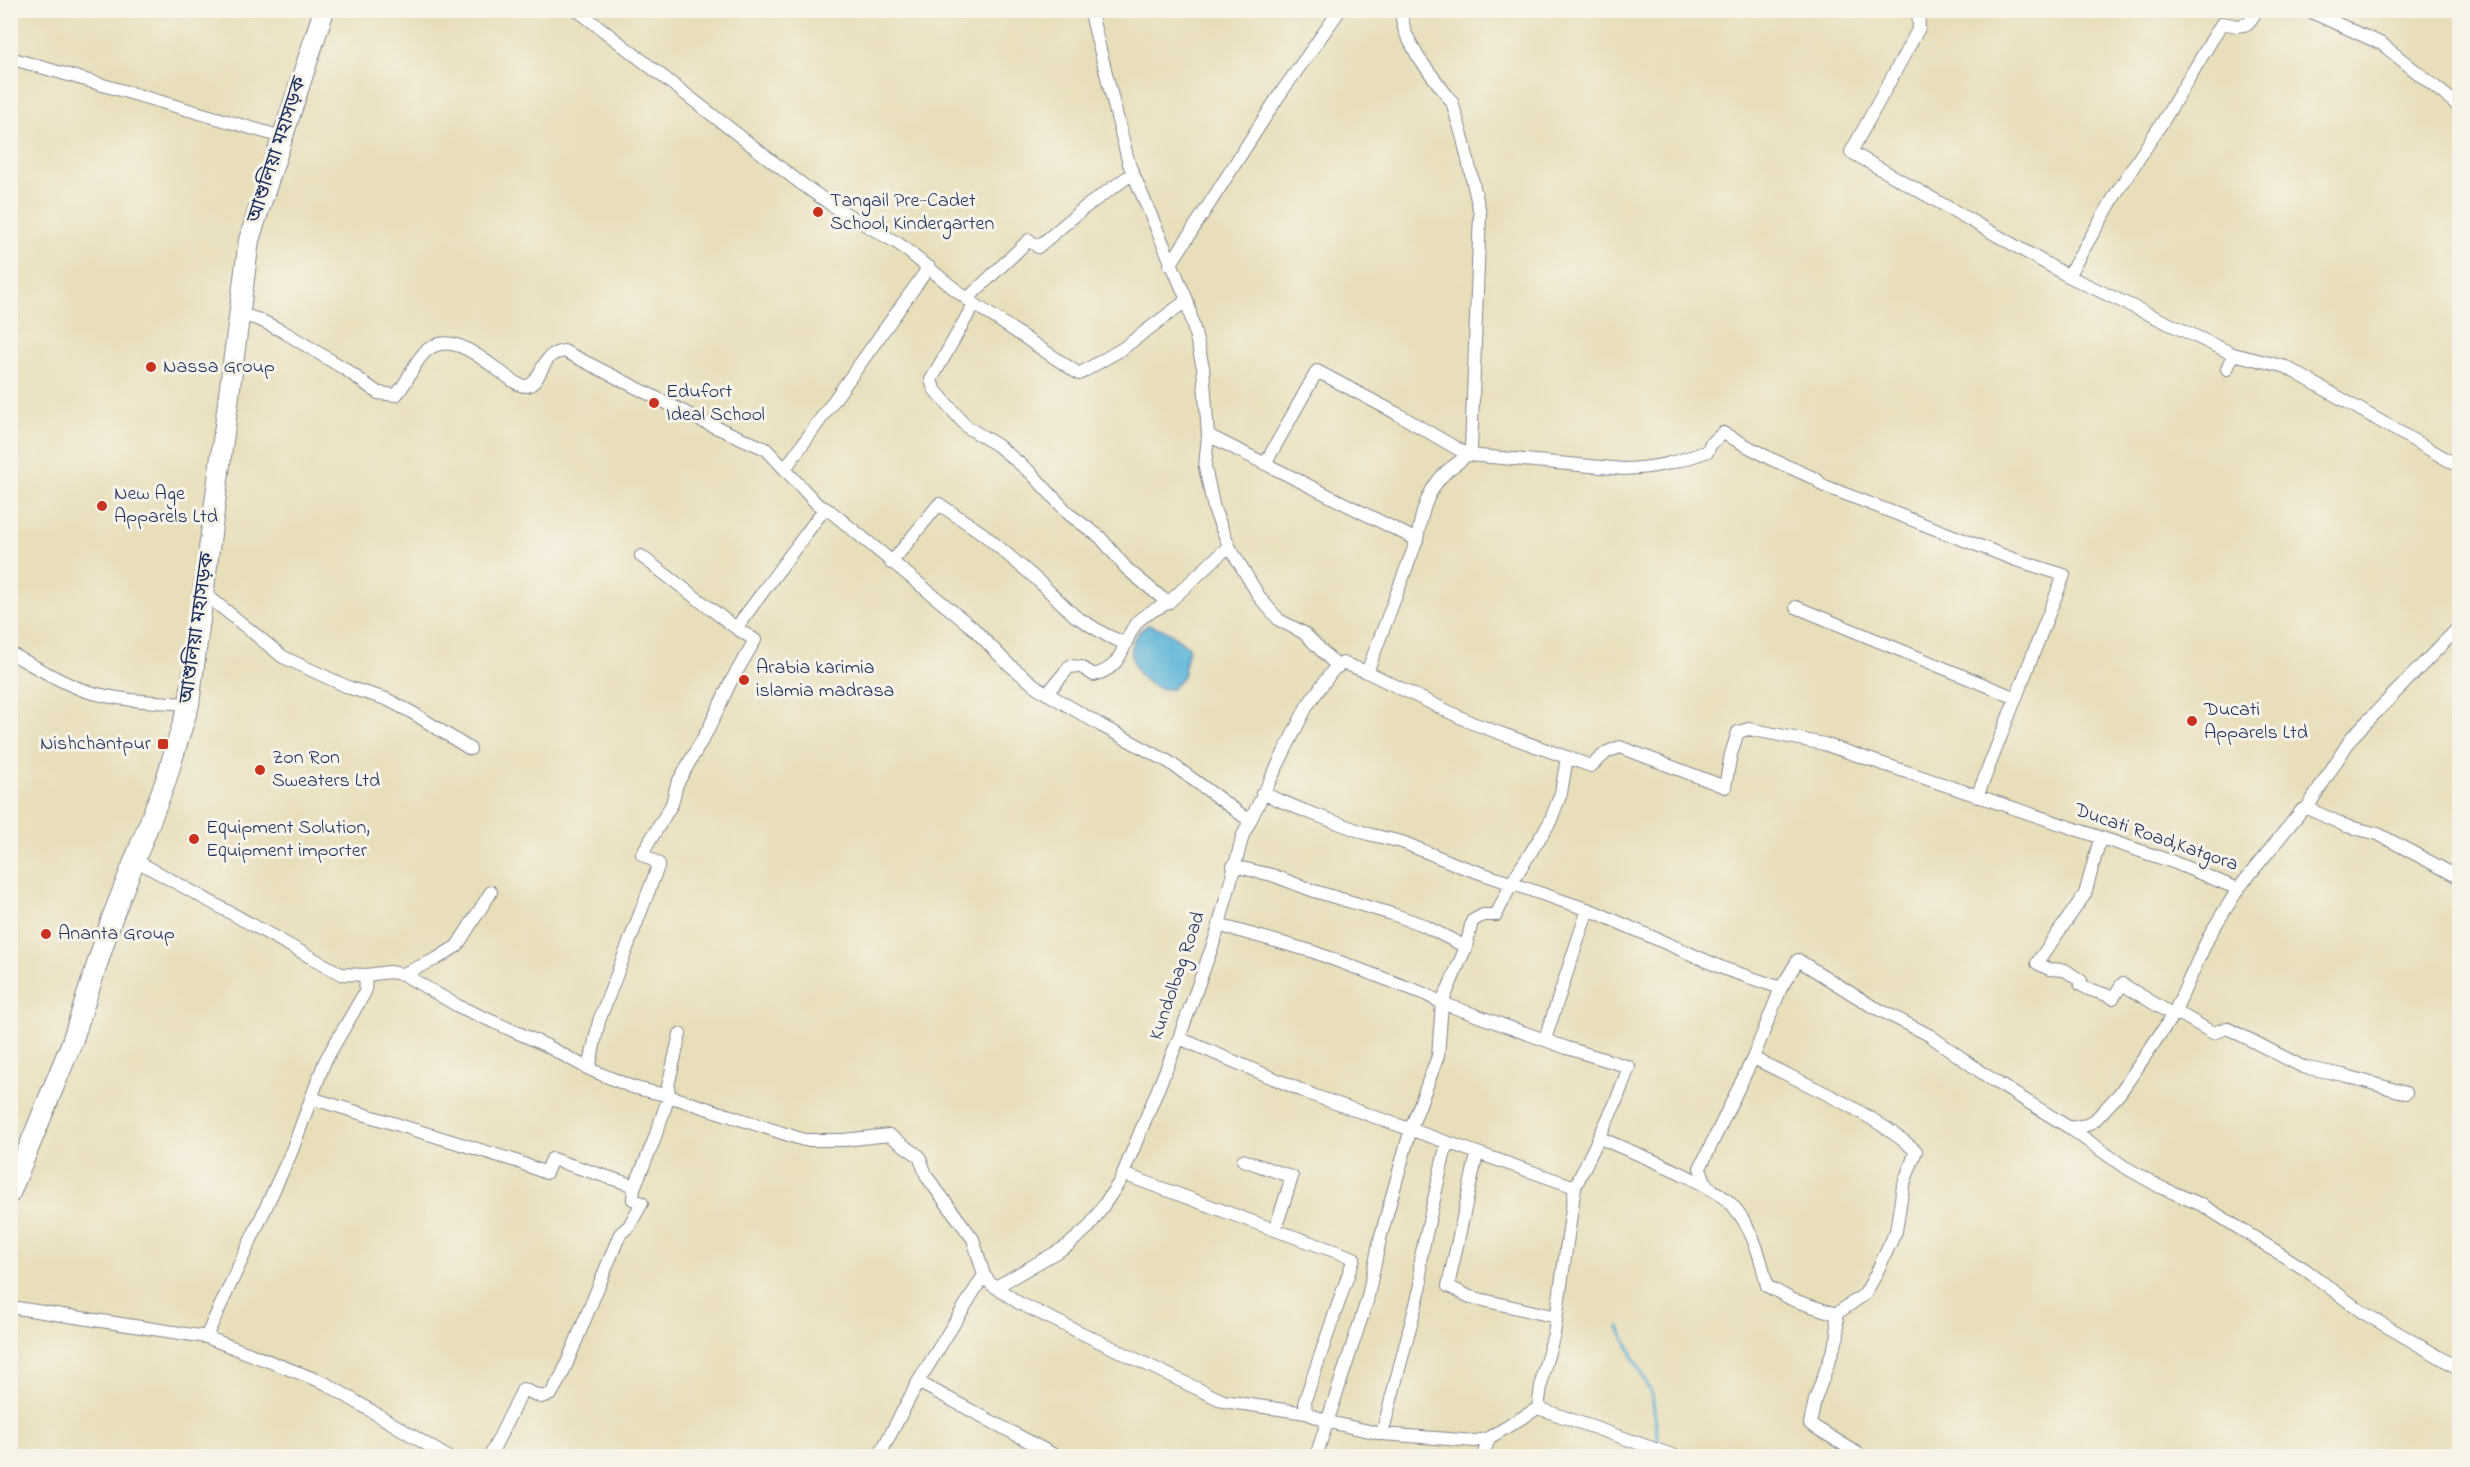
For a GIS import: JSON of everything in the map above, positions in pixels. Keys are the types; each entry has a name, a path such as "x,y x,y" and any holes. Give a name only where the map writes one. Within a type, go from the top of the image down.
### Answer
{"highway":[{"name":"আশুলিয়া মহাসড়ক","path":"11,1192 72,1042 112,918 165,783 189,704 249,240 324,10"}],"street":[{"path":"577,10 799,182 836,208 899,244 970,301 1079,374 1122,349 1187,300"},
{"path":"1090,10 1132,174 1187,300 1203,367 1208,435 1205,467 1214,509 1229,546 1260,598 1279,620 1304,633 1338,667 1344,663 1367,672 1472,723 1567,757 1560,793 1550,822 1496,915 1483,915 1472,921 1466,947 1442,1003 1438,1056 1411,1128 1380,1239 1367,1301 1316,1456"},
{"path":"1170,265 1278,97 1341,10"},
{"path":"1367,672 1417,540 1423,508 1446,472 1468,455 1471,449 1480,213 1452,102 1418,57 1405,32 1400,10"},
{"path":"1918,10 1919,28 1851,152 2068,276 2233,354 2286,367 2460,467"},
{"path":"2068,276 2117,192 2222,23 2237,26 2248,24 2257,10"},
{"path":"2307,10 2382,44 2460,109"},
{"path":"10,58 282,137"},
{"path":"1132,174 1084,208 1038,247 1029,240 970,301 931,380 934,389 967,427 997,445 1031,473 1070,515 1100,537 1127,569 1168,603"},
{"path":"785,469 929,267"},
{"path":"240,314 260,320 285,332 345,369 378,393 396,395 403,388 424,352 436,344 449,342 465,348 514,382 525,386 531,384 537,377 548,358 564,351 704,422 756,443 766,449 817,504 952,610 1006,662 1047,694 1169,762 1250,821"},
{"path":"2227,369 2233,354"},
{"path":"1265,464 1317,371 1468,455 1624,469 1648,468 1670,465 1708,451 1710,445 1723,433 1771,459 1803,472 1822,485 2013,560 2064,575 1977,796"},
{"path":"1208,435 1417,540"},
{"path":"891,562 939,504 982,533 1075,616 1126,644"},
{"path":"736,628 825,508"},
{"path":"1047,694 1070,666 1081,667 1094,675 1105,672 1117,663 1138,621 1168,603 1229,546"},
{"path":"589,1069 600,1021 659,864 642,854 672,804 677,784 755,640 641,556"},
{"path":"204,593 283,657 350,688 386,699 413,712 470,749"},
{"path":"1797,607 2016,699"},
{"name":"Ducati Road,Katgora","path":"1567,757 1591,766 1607,752 1620,747 1725,787 1738,732 1749,729 1824,744 2100,839 2174,862 2238,889 2302,810 2307,808 2352,737 2460,626"},
{"path":"10,653 54,677 87,691 128,700 189,704"},
{"name":"Kundolbag Road","path":"996,1287 1067,1246 1089,1227 1123,1174 1179,1038 1218,925 1233,866 1250,821 1306,706 1320,686 1338,667"},
{"path":"1262,793 1368,834 1402,842 1460,866 1588,909 1725,969 1781,988"},
{"path":"2307,808 2346,826 2379,834 2460,878"},
{"path":"2100,839 2085,894 2037,963 2049,969 2065,970 2081,981 2080,984 2087,989 2103,992 2113,998 2122,984 2173,1015 2182,1015 2213,1033 2227,1028 2303,1067 2343,1075 2406,1093"},
{"path":"135,860 341,974 366,975 389,972 403,974 458,1006 545,1045 589,1069 632,1087 669,1096 804,1140 844,1140 889,1135 919,1156 927,1177 973,1239 984,1275 996,1287 1029,1308 1223,1401 1306,1413 1329,1422 1382,1434 1475,1441 1489,1438 1538,1408"},
{"path":"1233,866 1272,875 1314,891 1392,914 1424,926 1466,947"},
{"path":"2070,1128 2087,1125 2110,1104 2173,1015 2210,934 2238,889"},
{"path":"403,974 436,959 457,946 491,892"},
{"path":"1545,1039 1588,909"},
{"path":"1218,925 1311,951 1425,994 1442,1003 1629,1066 1600,1138 1575,1187 1554,1334 1543,1373 1538,1408"},
{"path":"1707,1187 1700,1167 1753,1058 1781,988 1798,960 1870,1005 1929,1035 1994,1081 2070,1128 2123,1166 2160,1187 2202,1205 2306,1270 2362,1312 2460,1369"},
{"path":"207,1337 291,1153 325,1061 365,992 366,975"},
{"path":"490,1456 523,1389 541,1397 551,1394 562,1375 620,1234 629,1226 642,1203 633,1199 635,1186 669,1096 668,1086 680,1034"},
{"path":"1179,1038 1315,1096 1575,1187"},
{"path":"1753,1058 1862,1113 1896,1133 1916,1151 1903,1186 1896,1231 1875,1276 1865,1294 1836,1314"},
{"path":"311,1098 516,1161 546,1173 552,1159 635,1186"},
{"path":"1600,1138 1707,1187 1733,1205 1744,1220 1761,1255 1767,1286 1792,1300 1836,1314"},
{"path":"1382,1434 1421,1286 1420,1261 1447,1142"},
{"path":"1477,1154 1448,1286 1470,1297 1556,1317"},
{"path":"1243,1160 1292,1177 1275,1230"},
{"path":"1123,1174 1354,1258 1308,1390 1305,1400 1306,1413"},
{"path":"879,1456 918,1383 984,1275"},
{"path":"10,1307 207,1337 325,1383 446,1456"},
{"path":"1836,1314 1838,1336 1815,1400 1810,1424 1862,1456"},
{"path":"918,1383 1056,1456"},
{"path":"1538,1408 1675,1456"},
{"path":"1483,1456 1489,1438"}],"water":[{"path":"1148,625 1165,630 1189,647 1183,676 1172,689 1160,688 1149,683 1140,676 1134,666 1133,644 1138,633"}],"waterway":[{"path":"1619,1327 1652,1395 1659,1446"}],"place":[{"name":"Tangail Pre-Cadet School, Kindergarten","path":"818,212"},
{"name":"Nassa Group","path":"151,367"},
{"name":"Edufort Ideal School","path":"654,403"},
{"name":"New Age Apparels Ltd","path":"102,506"},
{"name":"Arabia karimia islamia madrasa","path":"744,680"},
{"name":"Ducati Apparels Ltd","path":"2192,721"},
{"name":"Nishchantpur","path":"163,744"},
{"name":"Zon Ron Sweaters Ltd","path":"260,770"},
{"name":"Equipment Solution, Equipment importer","path":"194,839"},
{"name":"Ananta Group","path":"46,934"}]}
